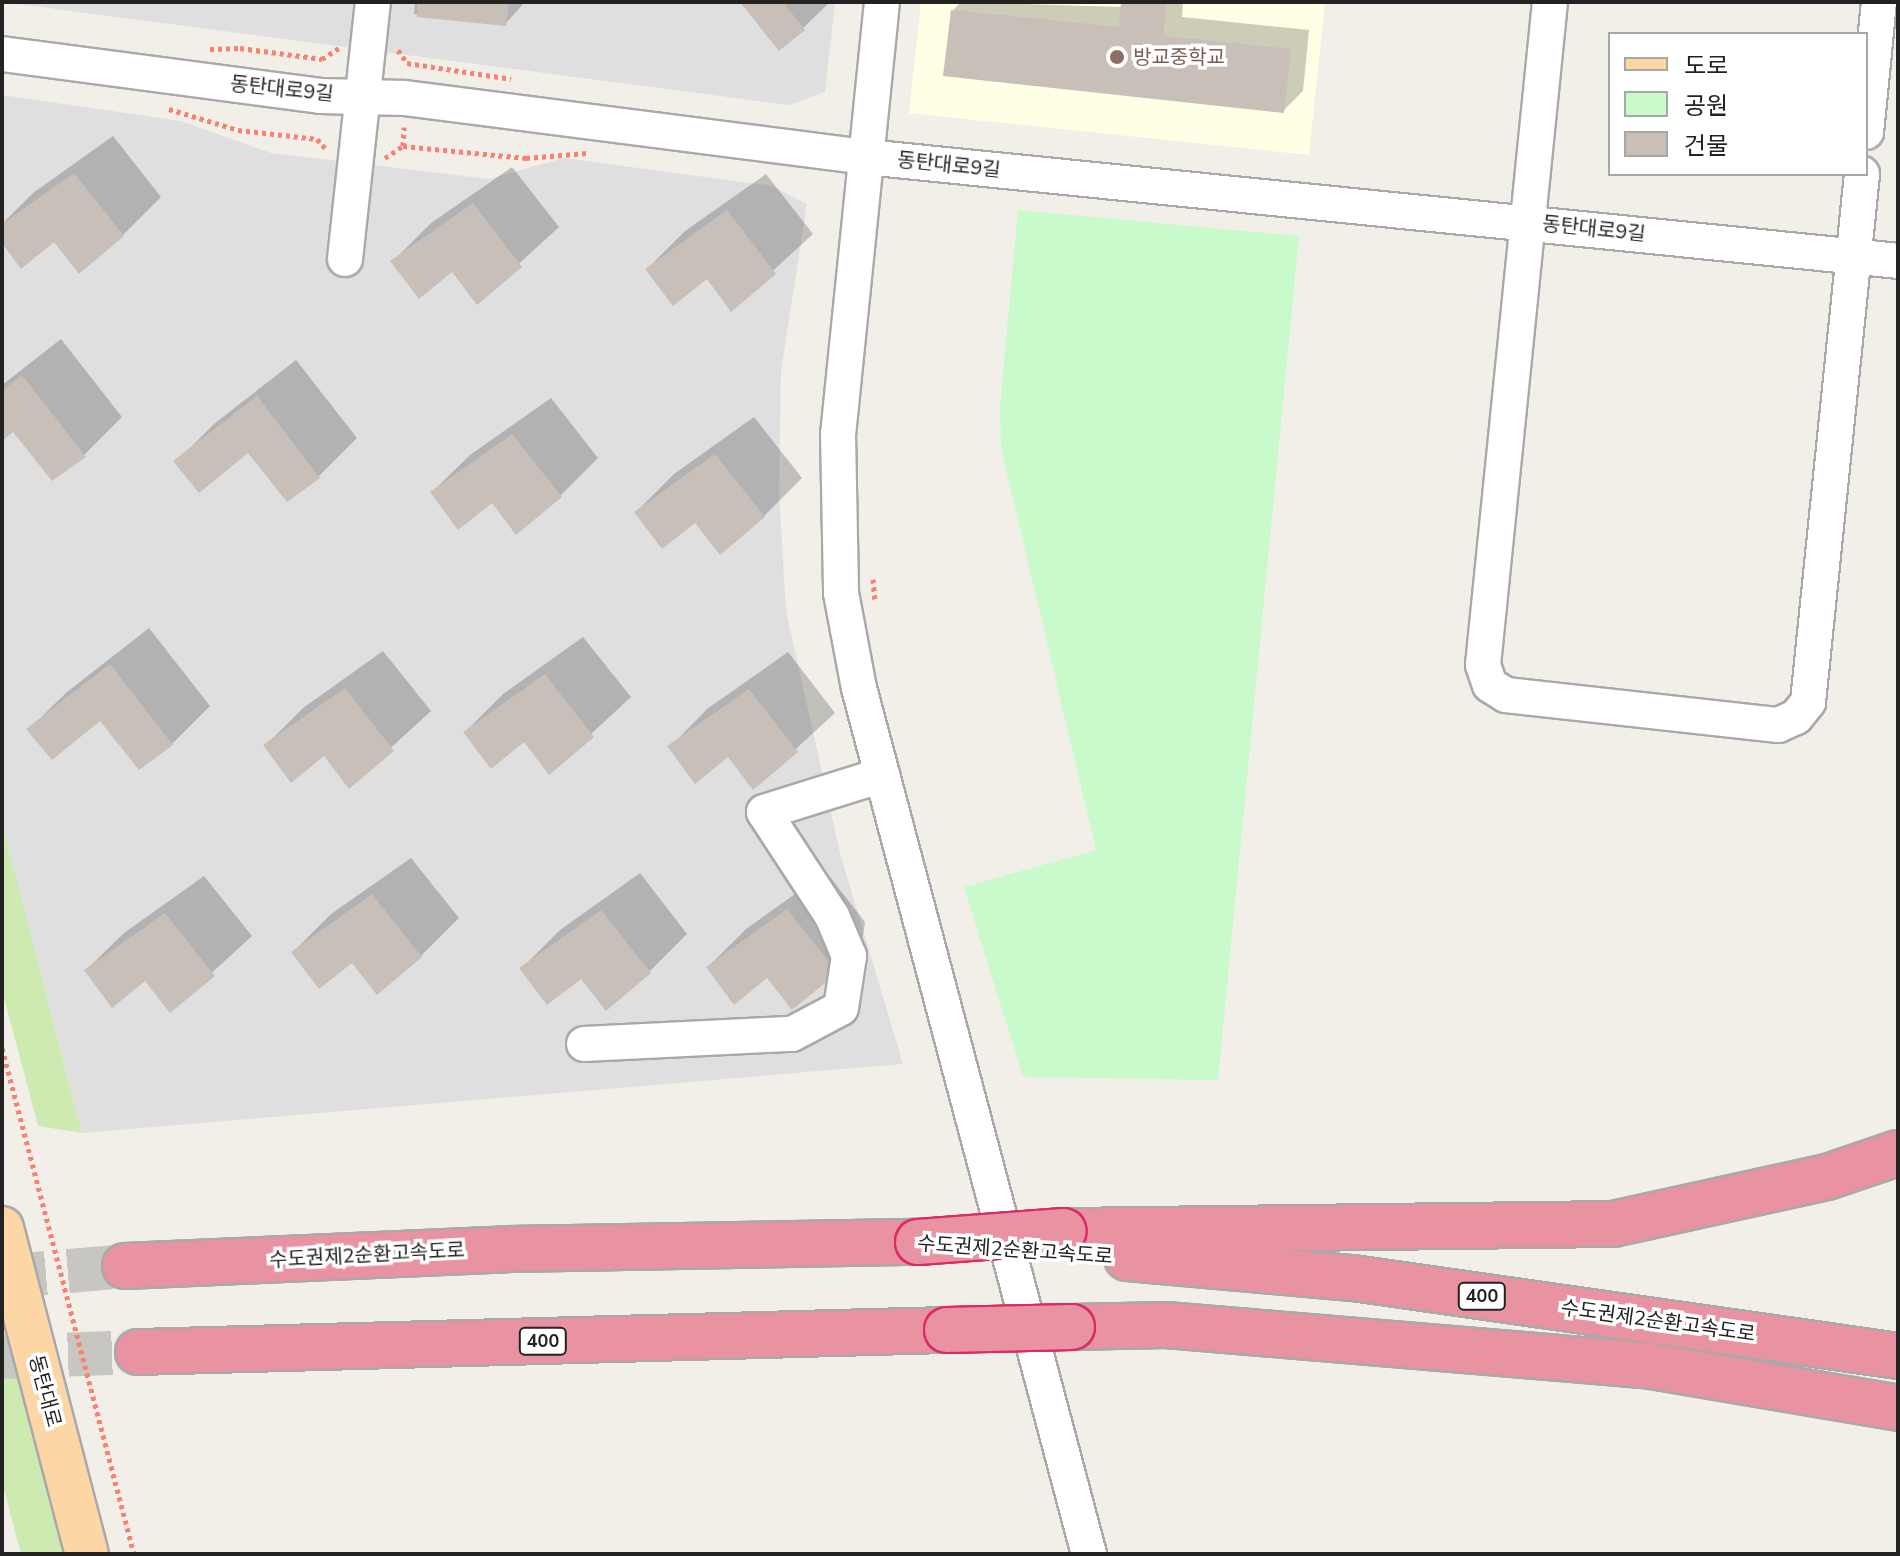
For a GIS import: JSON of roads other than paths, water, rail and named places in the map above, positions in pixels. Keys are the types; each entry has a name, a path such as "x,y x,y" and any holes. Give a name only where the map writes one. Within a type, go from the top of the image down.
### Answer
{"highway":[{"path":"1064,1242 1613,1224 1827,1177 1898,1153"},
{"name":"수도권제2순환고속도로","path":"125,1266 540,1248 1064,1242 1353,1278 1898,1356"},
{"name":"400","path":"138,1352 1166,1325 1645,1365 1898,1408"}],"main road":[{"name":"동탄대로","path":"2,1228 87,1554"}],"street":[{"path":"345,259 373,2"},
{"path":"882,2 838,433 836,529 859,688 1089,1554"},
{"path":"1550,2 1483,665 1490,685 1506,695 1778,725 1796,717 1808,702 1862,176"},
{"path":"1868,112 1879,2"},
{"name":"동탄대로9길","path":"2,54 320,96 363,94 866,157 1898,261"},
{"path":"584,1044 792,1034 841,1008 849,956 832,916 764,812 882,775"}],"tunnel":[{"path":"2,1277 125,1266"},
{"path":"2,1357 138,1352"}],"place":[{"name":"방교중학교","path":"1117,57"}]}
